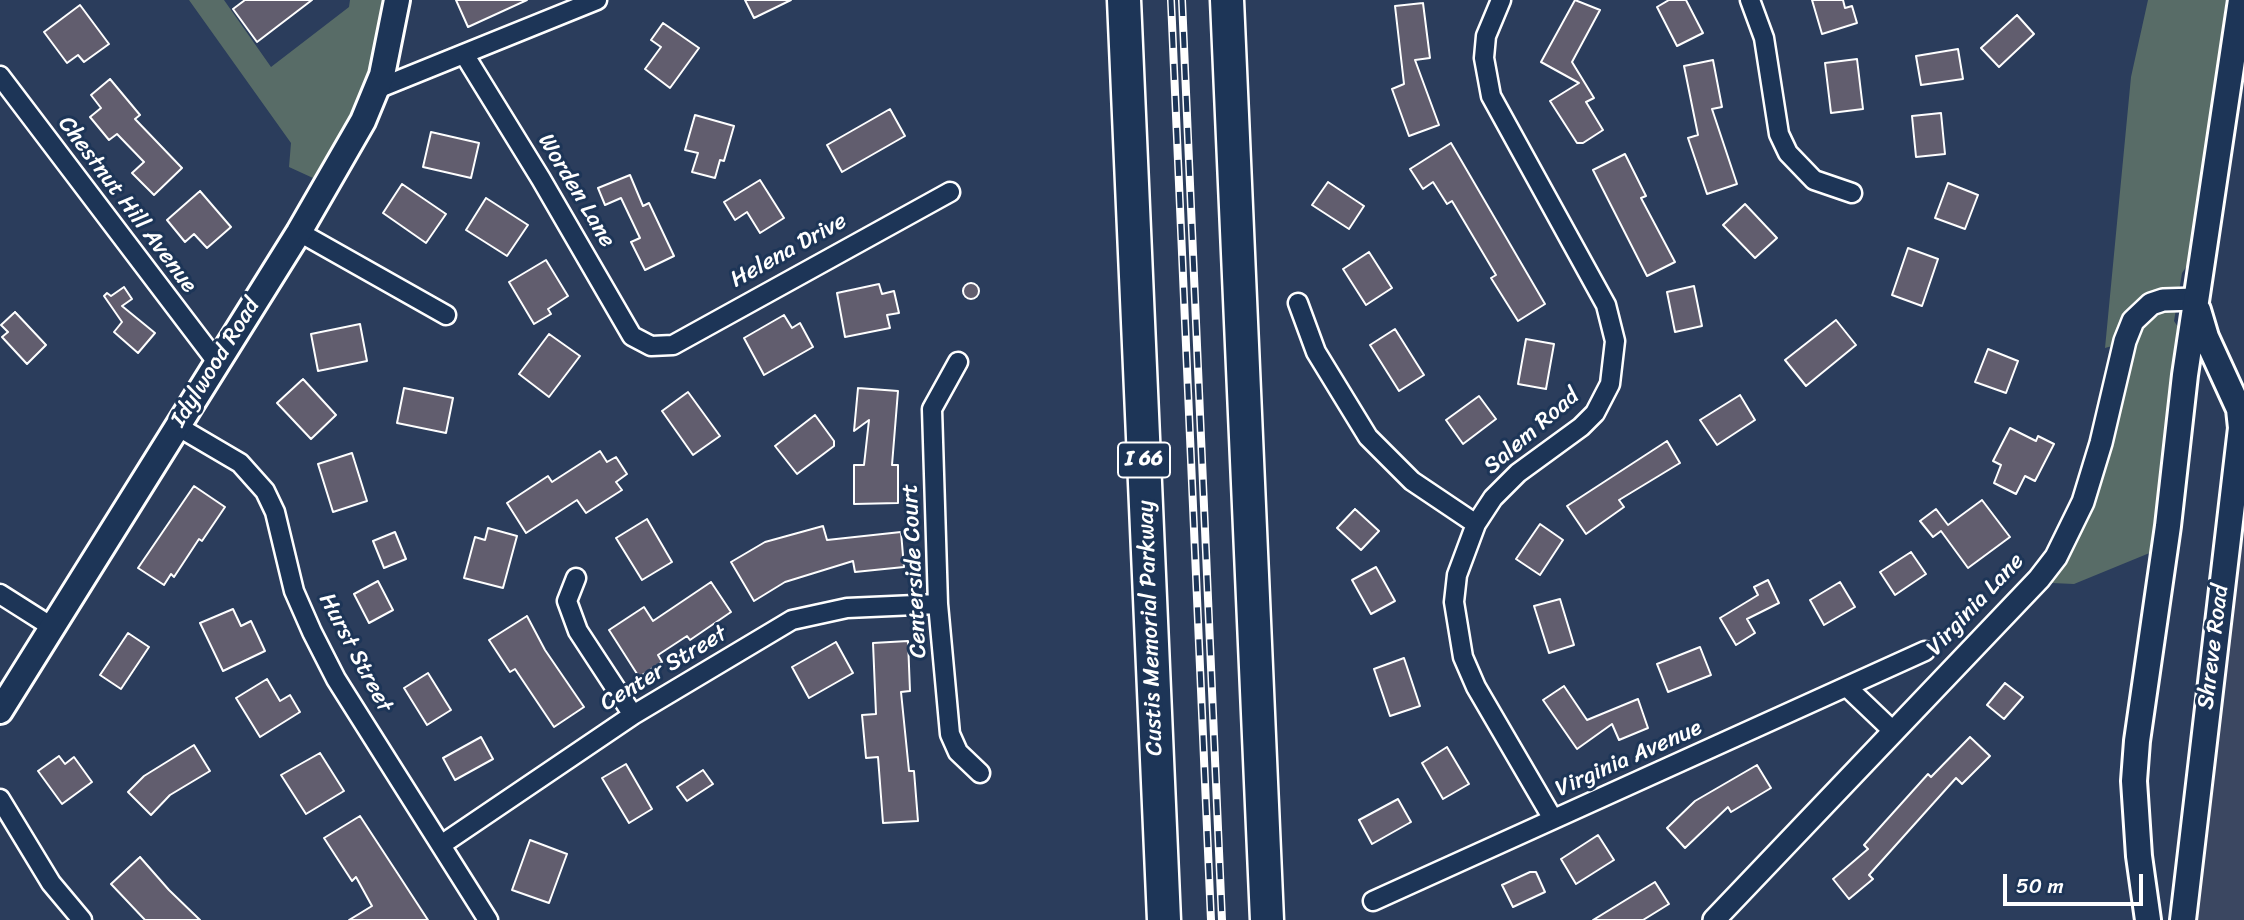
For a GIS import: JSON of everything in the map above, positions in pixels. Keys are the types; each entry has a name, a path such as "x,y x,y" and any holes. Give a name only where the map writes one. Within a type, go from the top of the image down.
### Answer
{"highway":[{"name":"Custis Memorial Parkway","path":"1124,0 1164,920"},
{"path":"1227,0 1267,920"}],"main road":[{"name":"Idylwood Road","path":"0,711 6,693 52,626 299,232 363,121 377,89 392,37 397,0"},
{"name":"Shreve Road","path":"2148,920 2139,856 2134,781 2185,375 2241,0"},
{"name":"Shreve Road","path":"2183,920 2241,428 2239,409 2206,337 2196,299"},
{"path":"2185,375 2204,368 2217,371 2227,381"}],"street":[{"path":"377,89 597,0"},
{"name":"Salem Road","path":"1501,0 1486,36 1484,58 1491,96 1605,305 1615,341 1615,361 1610,384 1595,413 1581,427 1518,473 1493,498 1476,524 1462,556 1454,602 1463,657 1476,687 1553,819"},
{"path":"1750,0 1766,51 1779,134 1788,153 1814,180 1852,193"},
{"name":"Worden Lane","path":"464,54 541,178 632,336 651,346"},
{"name":"Chestnut Hill Avenue","path":"0,76 217,362"},
{"name":"Helena Drive","path":"651,346 673,345 950,192"},
{"path":"299,232 446,315"},
{"name":"Virginia Lane","path":"1714,920 2039,579 2062,547 2083,502 2101,443 2124,341 2133,321 2151,304 2163,300 2196,299"},
{"path":"1298,303 1316,352 1368,438 1412,481 1476,524"},
{"name":"Centerside Court","path":"958,362 932,409 938,604 950,734 958,752 980,773"},
{"name":"Hurst Street","path":"177,426 240,463 265,491 275,512 295,591 336,679 488,920"},
{"path":"576,578 567,601 578,631 633,715"},
{"path":"0,594 52,626"},
{"name":"Center Street","path":"441,845 633,715 792,620 847,608 938,604"},
{"name":"Virginia Avenue","path":"1373,901 1925,651"},
{"path":"1848,688 1893,731"},
{"path":"0,799 51,883 82,920"}],"shaded area":[{"path":"2244,458 2244,920 2195,920"}],"green space":[{"path":"189,0 224,0 271,67 349,7 350,0 386,0 375,54 358,104 313,178 289,167 291,143"},
{"path":"2148,0 2226,0 2191,260 2182,273 2174,321 2180,330 2152,552 2074,584 2052,583 2091,513 2137,339 2105,348 2131,77"}],"building":[{"path":"245,0 312,0 257,42 233,9"},
{"path":"456,0 527,0 468,27"},
{"path":"745,0 791,0 754,18"},
{"path":"1575,0 1600,10 1572,62 1594,98 1586,102 1603,130 1583,143 1577,143 1550,101 1579,83 1541,62"},
{"path":"1669,0 1686,0 1703,33 1677,46 1657,7"},
{"path":"1812,0 1843,0 1845,8 1852,6 1857,23 1822,34"},
{"path":"1423,3 1430,58 1415,60 1439,125 1409,136 1392,89 1404,84 1395,6"},
{"path":"80,5 109,44 84,62 78,55 67,63 44,32"},
{"path":"2017,15 2034,34 1999,67 1981,48"},
{"path":"663,23 699,48 670,88 645,69 661,47 651,40"},
{"path":"1958,49 1963,79 1921,85 1916,56"},
{"path":"1857,59 1863,109 1831,113 1825,63"},
{"path":"1713,60 1722,107 1712,109 1737,184 1707,194 1688,138 1698,135 1684,66"},
{"path":"110,79 140,115 135,119 182,168 154,195 132,173 144,162 117,134 109,140 90,117 101,108 91,95"},
{"path":"890,109 905,136 842,172 827,145"},
{"path":"1941,113 1945,154 1916,157 1912,116"},
{"path":"695,115 734,126 724,161 720,160 715,178 692,172 698,153 685,150"},
{"path":"431,132 479,143 471,178 423,167"},
{"path":"1451,143 1545,304 1518,321 1491,278 1496,275 1452,201 1447,204 1433,182 1423,189 1410,169"},
{"path":"1625,154 1646,196 1641,198 1675,262 1647,276 1593,170"},
{"path":"630,175 643,206 649,203 674,256 645,270 631,242 640,238 621,198 605,205 598,188"},
{"path":"760,180 784,218 760,233 747,212 735,220 724,202"},
{"path":"1328,182 1364,206 1349,229 1312,205"},
{"path":"1948,183 1978,195 1965,229 1935,218"},
{"path":"402,184 446,214 426,243 383,213"},
{"path":"200,191 231,227 207,248 194,234 185,242 167,220"},
{"path":"486,198 528,225 507,256 466,230"},
{"path":"1745,204 1777,238 1755,258 1723,225"},
{"path":"1908,248 1938,259 1922,306 1892,295"},
{"path":"1369,252 1392,288 1366,305 1343,269"},
{"path":"546,260 568,296 548,309 551,314 534,324 509,282"},
{"path":"968,283 974,283 979,291 977,297 968,299 963,294 963,288"},
{"path":"879,284 882,294 894,291 899,313 887,315 890,328 845,337 837,293"},
{"path":"1694,286 1702,326 1675,332 1667,292"},
{"path":"124,287 132,299 122,306 155,333 138,353 114,332 122,322 104,296 107,293 111,296"},
{"path":"15,312 46,345 27,364 2,337 8,332 1,325"},
{"path":"784,315 792,328 800,323 813,347 764,375 744,338"},
{"path":"1836,320 1856,345 1806,386 1785,360"},
{"path":"360,324 367,361 318,371 311,334"},
{"path":"1395,329 1424,375 1399,391 1370,345"},
{"path":"549,334 580,356 549,397 519,374"},
{"path":"1526,339 1554,344 1546,389 1518,384"},
{"path":"1988,349 2018,361 2006,393 1975,382"},
{"path":"303,379 336,415 311,439 277,403"},
{"path":"404,388 453,398 446,433 397,423"},
{"path":"858,388 898,391 892,465 898,465 898,503 854,504 854,465 864,465 869,420 854,431"},
{"path":"688,392 720,436 693,455 662,411"},
{"path":"1740,395 1755,420 1717,445 1700,420"},
{"path":"1479,396 1496,419 1463,444 1446,420"},
{"path":"815,415 834,441 834,446 797,474 775,446"},
{"path":"2010,428 2036,441 2038,436 2054,444 2035,481 2025,476 2016,494 1994,483 2001,465 1993,461"},
{"path":"1667,441 1680,463 1619,500 1624,507 1586,534 1567,506"},
{"path":"600,451 607,462 616,457 627,474 616,482 622,490 586,513 577,500 526,533 507,503 548,476 552,482"},
{"path":"352,453 367,501 333,512 318,464"},
{"path":"194,486 225,507 202,541 199,539 174,577 171,574 164,585 138,568"},
{"path":"1982,500 2010,537 1968,568 1941,531 1933,537 1920,521 1936,509 1948,525"},
{"path":"1355,509 1379,531 1361,550 1337,528"},
{"path":"647,519 672,562 642,580 616,538"},
{"path":"1540,524 1563,540 1540,575 1516,559"},
{"path":"823,526 827,540 901,532 904,567 855,572 853,561 785,582 754,601 731,562 765,542"},
{"path":"488,528 517,536 503,588 464,578 475,537 485,540"},
{"path":"395,532 406,559 384,568 373,541"},
{"path":"1911,552 1926,574 1895,595 1880,572"},
{"path":"1376,567 1395,601 1371,614 1352,580"},
{"path":"1768,580 1779,603 1747,619 1755,633 1736,645 1720,618 1758,595 1754,587"},
{"path":"378,581 393,610 369,623 354,594"},
{"path":"711,582 731,612 690,640 687,636 658,655 662,662 639,677 609,630 644,607 653,621"},
{"path":"1840,582 1855,607 1824,625 1810,600"},
{"path":"1560,599 1574,645 1549,653 1534,606"},
{"path":"233,609 241,626 251,621 265,651 223,671 200,623"},
{"path":"527,616 545,650 584,707 554,727 515,669 510,672 489,640"},
{"path":"128,633 149,647 121,689 100,675"},
{"path":"908,641 910,691 901,692 909,771 914,771 918,821 883,823 878,757 866,758 862,715 876,714 873,643"},
{"path":"836,642 853,673 809,698 792,667"},
{"path":"1700,647 1711,675 1668,692 1657,664"},
{"path":"1404,658 1420,706 1390,716 1374,669"},
{"path":"428,673 451,710 427,725 404,688"},
{"path":"267,679 280,701 290,695 300,712 260,737 236,698"},
{"path":"2005,683 2023,697 2004,719 1987,705"},
{"path":"1564,686 1587,720 1638,699 1648,728 1619,740 1612,724 1577,749 1543,700"},
{"path":"481,737 493,759 455,780 443,758"},
{"path":"1970,737 1990,756 1962,784 1956,778 1869,875 1873,879 1849,899 1833,879 1868,849 1864,845 1928,774 1931,777"},
{"path":"194,745 210,771 170,795 151,815 128,792 144,776"},
{"path":"1447,747 1469,784 1443,799 1422,763"},
{"path":"320,753 344,791 306,814 281,775"},
{"path":"59,756 65,764 74,757 92,782 62,804 38,771"},
{"path":"626,764 652,809 629,823 602,778"},
{"path":"1757,765 1771,788 1731,812 1728,807 1685,848 1667,828 1695,801"},
{"path":"703,770 713,784 687,801 677,787"},
{"path":"1398,799 1411,822 1372,844 1359,820"},
{"path":"360,816 428,920 349,920 372,906 356,877 352,881 324,838"},
{"path":"1598,835 1614,860 1576,884 1561,859"},
{"path":"530,840 567,854 549,903 512,890"},
{"path":"140,857 200,920 145,920 111,884"},
{"path":"1530,872 1536,872 1545,892 1513,907 1502,885"},
{"path":"1655,882 1669,904 1643,920 1593,920"}],"railway":[{"path":"1171,0 1211,920"},
{"path":"1182,0 1222,920"}]}
